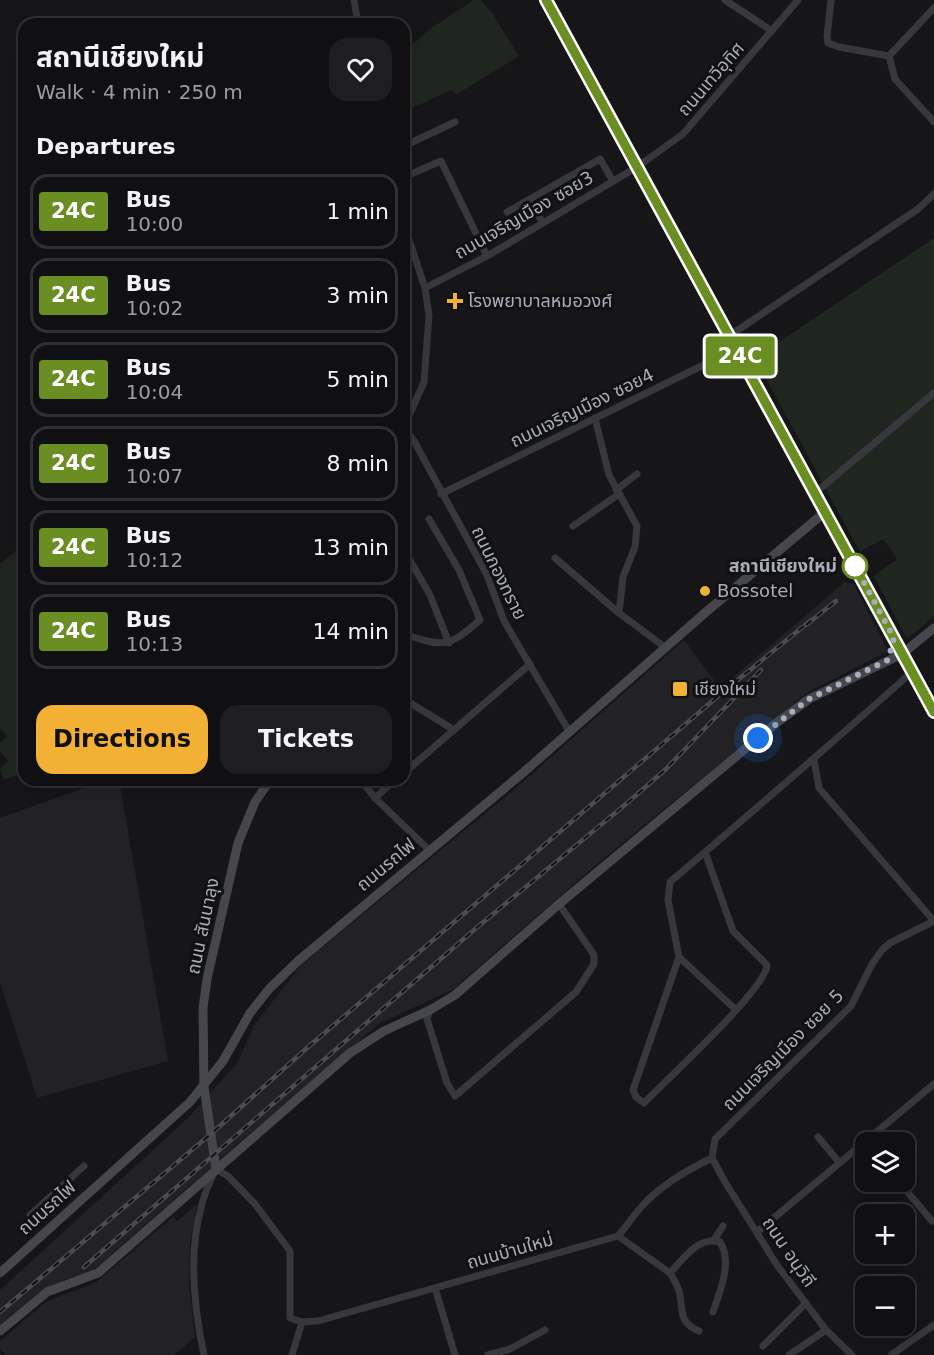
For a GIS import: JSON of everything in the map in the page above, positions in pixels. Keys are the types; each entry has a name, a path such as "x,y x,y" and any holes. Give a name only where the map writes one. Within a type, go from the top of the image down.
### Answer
{"main road":[{"path":"546,0 934,712"},
{"name":"ถนนรถไฟ","path":"0,1273 170,1121 204,1087 223,1061 249,1013 269,989 298,961 825,512"},
{"path":"0,1331 47,1292 98,1273 350,1053 384,1031 430,1010 466,986 559,904 774,724 809,699 902,654 934,628"},
{"path":"888,660 894,638"},
{"path":"888,660 911,670"},
{"name":"ถนน สันนาลุง","path":"216,1169 204,1087 203,1008 207,979 238,843 245,823 265,786"}],"street":[{"path":"354,0 357,18"},
{"path":"724,0 772,32"},
{"path":"831,0 828,43 889,56"},
{"name":"ถนนเทวีอุทิศ","path":"637,167 683,134 772,32 793,2"},
{"path":"889,56 934,8"},
{"path":"889,56 895,79 934,122"},
{"path":"410,143 455,122"},
{"path":"507,212 600,159 613,181"},
{"path":"410,174 441,161 487,256"},
{"name":"ถนนเจริญเมือง ซอย3","path":"425,288 487,256 637,167"},
{"path":"729,336 918,209 934,194"},
{"path":"529,200 543,223"},
{"path":"410,242 425,288 429,316 424,382 410,414"},
{"name":"ถนนเจริญเมือง ซอย4","path":"441,494 736,349"},
{"path":"815,493 934,393"},
{"path":"595,418 603,458 637,526 637,536 623,577 619,613"},
{"name":"ถนนกองทราย","path":"410,436 486,573 504,621 569,731"},
{"path":"573,526 618,492 637,474"},
{"path":"410,636 433,644 449,643 480,620 459,570 429,519"},
{"path":"555,558 619,613 666,648"},
{"path":"410,560 430,595 449,643"},
{"path":"412,765 530,664"},
{"path":"705,852 733,931 767,965 767,972 748,998 644,1103 636,1097 633,1090 679,957 668,900 670,882 705,852 814,760 911,670"},
{"path":"410,703 454,730"},
{"path":"814,760 819,788 934,921"},
{"path":"366,786 375,798 429,850"},
{"path":"375,798 388,786"},
{"path":"430,1010 427,1019 447,1083 455,1096 576,992 594,964 594,956 559,904"},
{"name":"ถนนเจริญเมือง ซอย 5","path":"712,1158 715,1139 851,1006 872,964 882,950 890,943 934,921"},
{"path":"679,957 736,1010"},
{"path":"878,1132 934,1084"},
{"path":"818,1137 839,1162"},
{"path":"757,1232 855,1150"},
{"path":"699,1330 690,1327 682,1316 680,1294 670,1273 618,1236 642,1206 658,1191 712,1158"},
{"name":"ถนน อนุวิถี","path":"712,1158 777,1265 826,1330 852,1355"},
{"path":"30,1215 84,1166"},
{"path":"204,1355 199,1334 195,1292 196,1235 201,1208 216,1169"},
{"name":"ถนนบ้านใหม่","path":"216,1169 228,1176 255,1204 290,1251 290,1318 302,1322 318,1321 618,1236"},
{"path":"908,1192 932,1221"},
{"path":"714,1240 723,1227"},
{"path":"670,1273 697,1245 714,1240 720,1242 725,1250 724,1282 713,1312"},
{"path":"435,1288 456,1353"},
{"path":"763,1346 806,1303"},
{"path":"292,1355 302,1322"},
{"path":"891,1355 934,1325"},
{"path":"488,1355 510,1349 545,1329"},
{"path":"789,1355 826,1330"}],"shaded area":[{"path":"474,0 481,0 492,13 519,56 457,94 451,90 410,109 410,47 430,29"},
{"path":"934,238 934,617 907,639 874,576 897,559 883,539 860,552 755,358"},
{"path":"18,549 18,775 4,780 0,769 8,761 0,751 0,743 7,736 0,728 0,564"},
{"path":"845,582 854,584 888,651 805,694 597,864 452,990 380,1023 91,1272 67,1279 38,1293 0,1325 0,1290 190,1116 237,1063 255,1024 302,964 516,788 684,640 720,688"},
{"path":"89,786 120,786 168,1061 37,1098 0,982 0,818"},
{"path":"197,1204 190,1242 189,1285 195,1337 174,1355 5,1355 0,1348 0,1341 47,1301 95,1283 173,1217 177,1221"}],"railway":[{"path":"806,625 836,601"},
{"path":"0,1312 212,1133 307,1048 723,692 810,621"},
{"path":"84,1267 481,924 666,769 761,670"}],"bus line":[{"name":"24C","path":"546,0 934,712"}],"place":[{"name":"โรงพยาบาลหมอวงศ์","path":"455,301"},
{"name":"สถานีเชียงใหม่","path":"855,566"},
{"name":"Bossotel","path":"705,591"},
{"name":"เชียงใหม่","path":"680,689"}],"route":[{"path":"758,738 809,699 888,660 894,638 855,566"}]}
